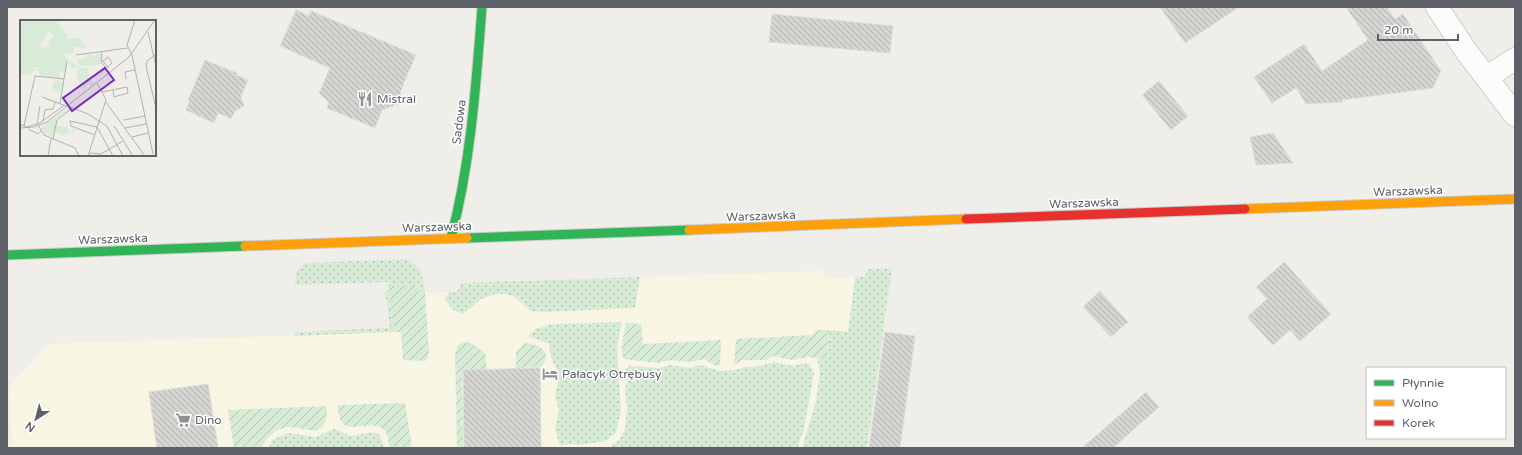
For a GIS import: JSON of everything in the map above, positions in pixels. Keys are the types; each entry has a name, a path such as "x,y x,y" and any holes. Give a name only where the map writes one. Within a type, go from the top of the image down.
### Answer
{"main road":[{"name":"Sadowa","path":"451,238 463,195 475,92 482,7"},
{"name":"Warszawska","path":"7,255 1515,199"}],"street":[{"path":"1437,7 1466,51 1515,115"},
{"path":"1487,77 1515,58"}],"shaded area":[{"name":"Pałacyk Otrębusy","path":"892,268 867,448 12,448 9,388 47,344 394,332 388,286 421,293 456,292 460,288 460,283 823,271 826,278 865,277 868,269"}],"green space":[{"path":"408,259 421,270 425,292 419,291 417,285 388,286 388,282 295,285 297,272 306,263"},
{"path":"892,268 867,448 802,448 816,401 820,372 817,358 827,358 829,330 848,332 855,277 865,277 868,269"},
{"path":"640,277 635,308 544,312 531,311 513,296 506,294 495,294 481,299 463,314 452,309 445,299 449,292 456,292 460,288 460,283"},
{"path":"417,285 419,291 425,292 429,354 426,361 403,360 401,332 394,332 388,286"},
{"path":"389,290 394,332 294,336 296,332 390,328 385,291"},
{"path":"622,322 617,346 621,411 616,433 607,440 600,442 560,446 555,430 559,410 555,397 559,375 551,357 549,344 528,336 536,329 553,324"},
{"path":"626,323 641,324 643,344 721,340 720,366 714,365 704,359 691,362 671,360 659,363 624,359 622,346"},
{"path":"817,330 829,330 827,359 809,357 792,360 774,356 765,360 742,360 734,365 736,339 812,335"},
{"path":"464,342 471,343 485,353 487,369 462,370 463,448 457,448 455,355 458,345"},
{"path":"525,343 540,347 545,352 546,360 542,367 516,368 516,352"},
{"path":"774,362 793,366 805,363 809,364 814,373 804,427 798,448 608,448 620,439 625,429 627,409 625,389 628,378 625,370 629,366 660,368 668,365 691,368 699,365 720,371 760,366"},
{"path":"405,403 412,448 390,448 386,432 378,426 371,425 349,427 343,424 339,417 338,405"},
{"path":"327,406 325,423 317,431 293,427 282,428 264,442 262,448 234,448 228,410"},
{"path":"334,429 350,436 374,432 380,435 384,448 269,448 272,440 288,433 316,437"}],"building":[{"path":"1160,7 1239,7 1185,43"},
{"path":"1346,7 1387,7 1395,19 1403,14 1441,71 1433,88 1342,100 1343,102 1306,104 1296,88 1272,103 1254,77 1304,44 1322,71 1368,40"},
{"path":"296,10 309,16 311,11 416,55 400,92 403,102 382,110 375,128 327,108 329,102 319,93 330,68 280,46"},
{"path":"772,14 893,26 890,53 769,42"},
{"path":"205,60 237,73 236,75 248,80 241,97 244,106 235,111 231,119 218,113 214,123 186,110 190,101 188,100"},
{"path":"1159,81 1188,116 1171,130 1142,95"},
{"path":"1273,133 1293,163 1256,165 1250,137"},
{"path":"1284,262 1331,314 1300,341 1290,330 1273,345 1247,317 1267,299 1256,287"},
{"path":"1100,291 1128,322 1111,337 1083,307"},
{"path":"885,332 915,336 900,448 869,448"},
{"path":"540,368 541,448 464,448 463,370"},
{"name":"Dino","path":"208,384 218,448 157,448 149,392"},
{"path":"1146,392 1159,407 1113,448 1082,448"}],"traffic: fast":[{"path":"451,238 458,209 472,123 482,7"},
{"path":"467,238 689,230"},
{"path":"7,255 245,246"}],"traffic: slow":[{"path":"1245,209 1515,199"},
{"path":"689,230 966,219"},
{"path":"245,246 467,238"}],"traffic: jam":[{"path":"966,219 1245,209"}],"place":[{"name":"Mistral","path":"365,99"},
{"name":"Pałacyk Otrębusy","path":"550,374"},
{"name":"Dino","path":"183,420"}]}
